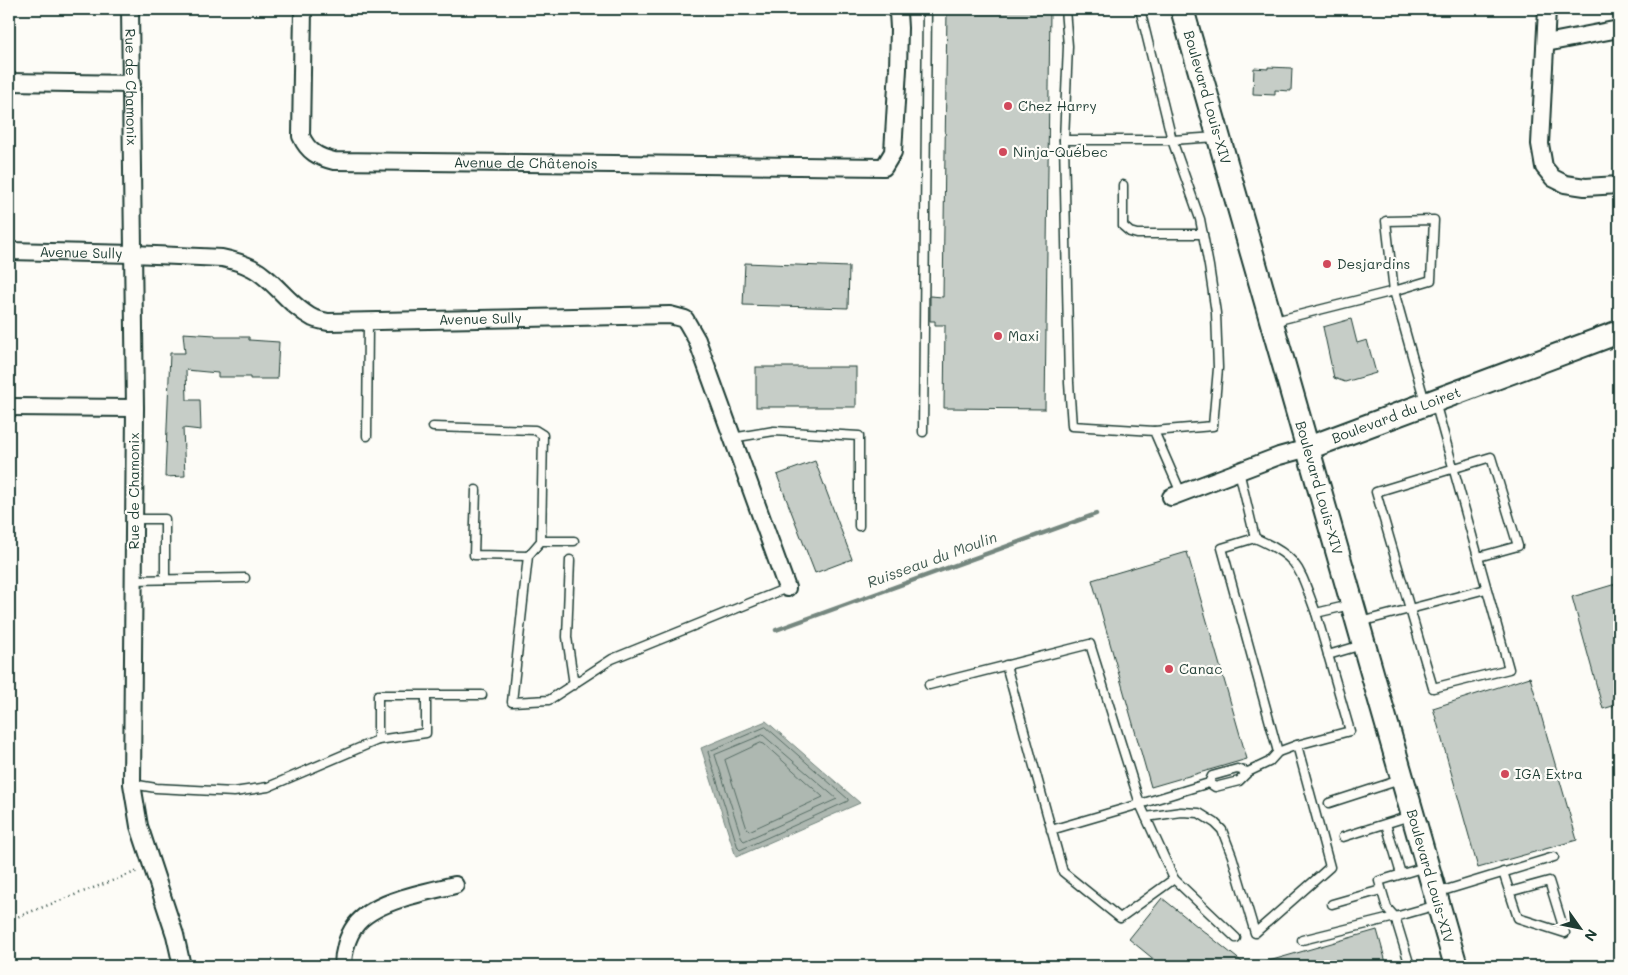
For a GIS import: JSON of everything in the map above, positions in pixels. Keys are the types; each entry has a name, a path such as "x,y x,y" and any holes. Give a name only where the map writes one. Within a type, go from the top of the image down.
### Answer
{"main road":[{"name":"Boulevard Louis-XIV","path":"1182,9 1220,136 1271,322 1456,966"},
{"name":"Boulevard du Loiret","path":"1308,448 1619,332"}],"street":[{"name":"Rue de Chamonix","path":"130,9 135,408 132,784 139,826 175,934 182,966"},
{"name":"Avenue de Châtenois","path":"303,9 301,136 305,146 313,154 322,158 334,161 876,166 884,166 893,152 898,69 898,12 894,9"},
{"path":"1547,9 1540,144 1544,167 1553,178 1565,184 1585,187 1619,185"},
{"path":"1546,44 1619,29"},
{"path":"9,82 132,84"},
{"name":"Avenue Sully","path":"9,251 133,254 222,258 236,261 263,275 313,318 328,322 670,314 685,319 697,340 787,588"},
{"path":"9,407 135,408"},
{"name":"Boulevard du Loiret","path":"1176,495 1279,456 1308,448"},
{"path":"343,966 343,952 355,926 371,912 401,898 455,885"}],"lane":[{"path":"923,432 927,9"},
{"path":"1065,9 1068,46 1064,140 1072,426 1154,431 1212,426 1218,368 1216,313 1203,234 1200,219 1172,140 1140,9"},
{"path":"1064,140 1172,140 1220,136"},
{"path":"1123,185 1123,226 1130,232 1137,234 1203,234"},
{"path":"1271,322 1394,291 1431,280 1434,220 1386,221 1394,291 1453,469 1509,670 1432,688 1376,492 1453,469 1491,457 1518,546 1478,557"},
{"path":"366,436 368,322"},
{"path":"433,427 535,430 543,436 541,541 528,556 512,702 549,700 612,659 787,588"},
{"path":"732,438 774,431 859,436 859,526"},
{"path":"1154,431 1176,495"},
{"path":"1239,471 1255,538"},
{"path":"476,490 474,555 528,556"},
{"path":"134,518 165,519 165,579"},
{"path":"1208,783 1215,787 1239,781 1248,772 1269,762 1278,752 1350,731 1316,613 1299,567 1281,550 1255,538 1222,548 1278,752"},
{"path":"541,541 574,540"},
{"path":"570,560 567,637 574,685"},
{"path":"134,580 245,578"},
{"path":"1328,655 1358,624 1486,589"},
{"path":"1316,613 1358,624"},
{"path":"929,685 1090,644 1140,804 1174,879 1236,938"},
{"path":"1006,665 1063,872 1120,918 1174,879"},
{"path":"378,740 378,695 482,695"},
{"path":"132,784 156,788 234,792 268,787 378,740 426,733 426,696"},
{"path":"1146,818 1180,812 1199,813 1222,830 1232,856 1255,933 1330,867 1297,745"},
{"path":"1051,830 1208,783 1212,776 1237,769 1248,772"},
{"path":"1329,803 1402,780"},
{"path":"1342,837 1412,815"},
{"path":"1386,824 1401,874"},
{"path":"1302,940 1395,917 1503,872 1554,857"},
{"path":"1410,966 1395,917 1387,908 1379,881 1426,866"},
{"path":"1503,872 1518,918 1565,934 1549,881 1510,892"},
{"path":"1332,904 1381,890"}],"path":[{"path":"9,920 153,866"}],"water":[{"path":"766,721 860,803 736,857 701,748"}],"building":[{"path":"947,9 1050,9 1045,409 944,408 945,325 935,325 935,321 930,321 930,296 943,297"},
{"path":"1268,67 1292,68 1291,91 1275,90 1275,95 1253,94 1254,68 1268,69"},
{"path":"745,263 849,267 848,308 743,305"},
{"path":"1351,319 1357,343 1367,340 1376,373 1345,382 1334,378 1323,327"},
{"path":"183,333 215,335 215,337 249,337 249,340 279,342 277,379 218,377 218,373 186,370 187,400 200,400 201,430 183,428 185,476 165,477 170,353 185,353"},
{"path":"756,367 856,367 856,407 756,407"},
{"path":"815,461 852,559 815,573 777,475"},
{"name":"Canac","path":"1187,552 1247,759 1151,787 1092,580"},
{"path":"1619,583 1619,704 1603,709 1572,597"},
{"name":"IGA Extra","path":"1530,677 1577,840 1478,868 1433,708"},
{"path":"1162,898 1247,966 1162,966 1129,939"},
{"path":"1377,930 1387,966 1263,966 1262,963"}],"waterway":[{"name":"Ruisseau du Moulin","path":"776,630 1096,514"}],"place":[{"name":"Chez Harry","path":"1008,106"},
{"name":"Ninja-Québec","path":"1003,152"},
{"name":"Desjardins","path":"1327,264"},
{"name":"Maxi","path":"998,336"},
{"name":"Canac","path":"1169,669"},
{"name":"IGA Extra","path":"1505,774"}]}
